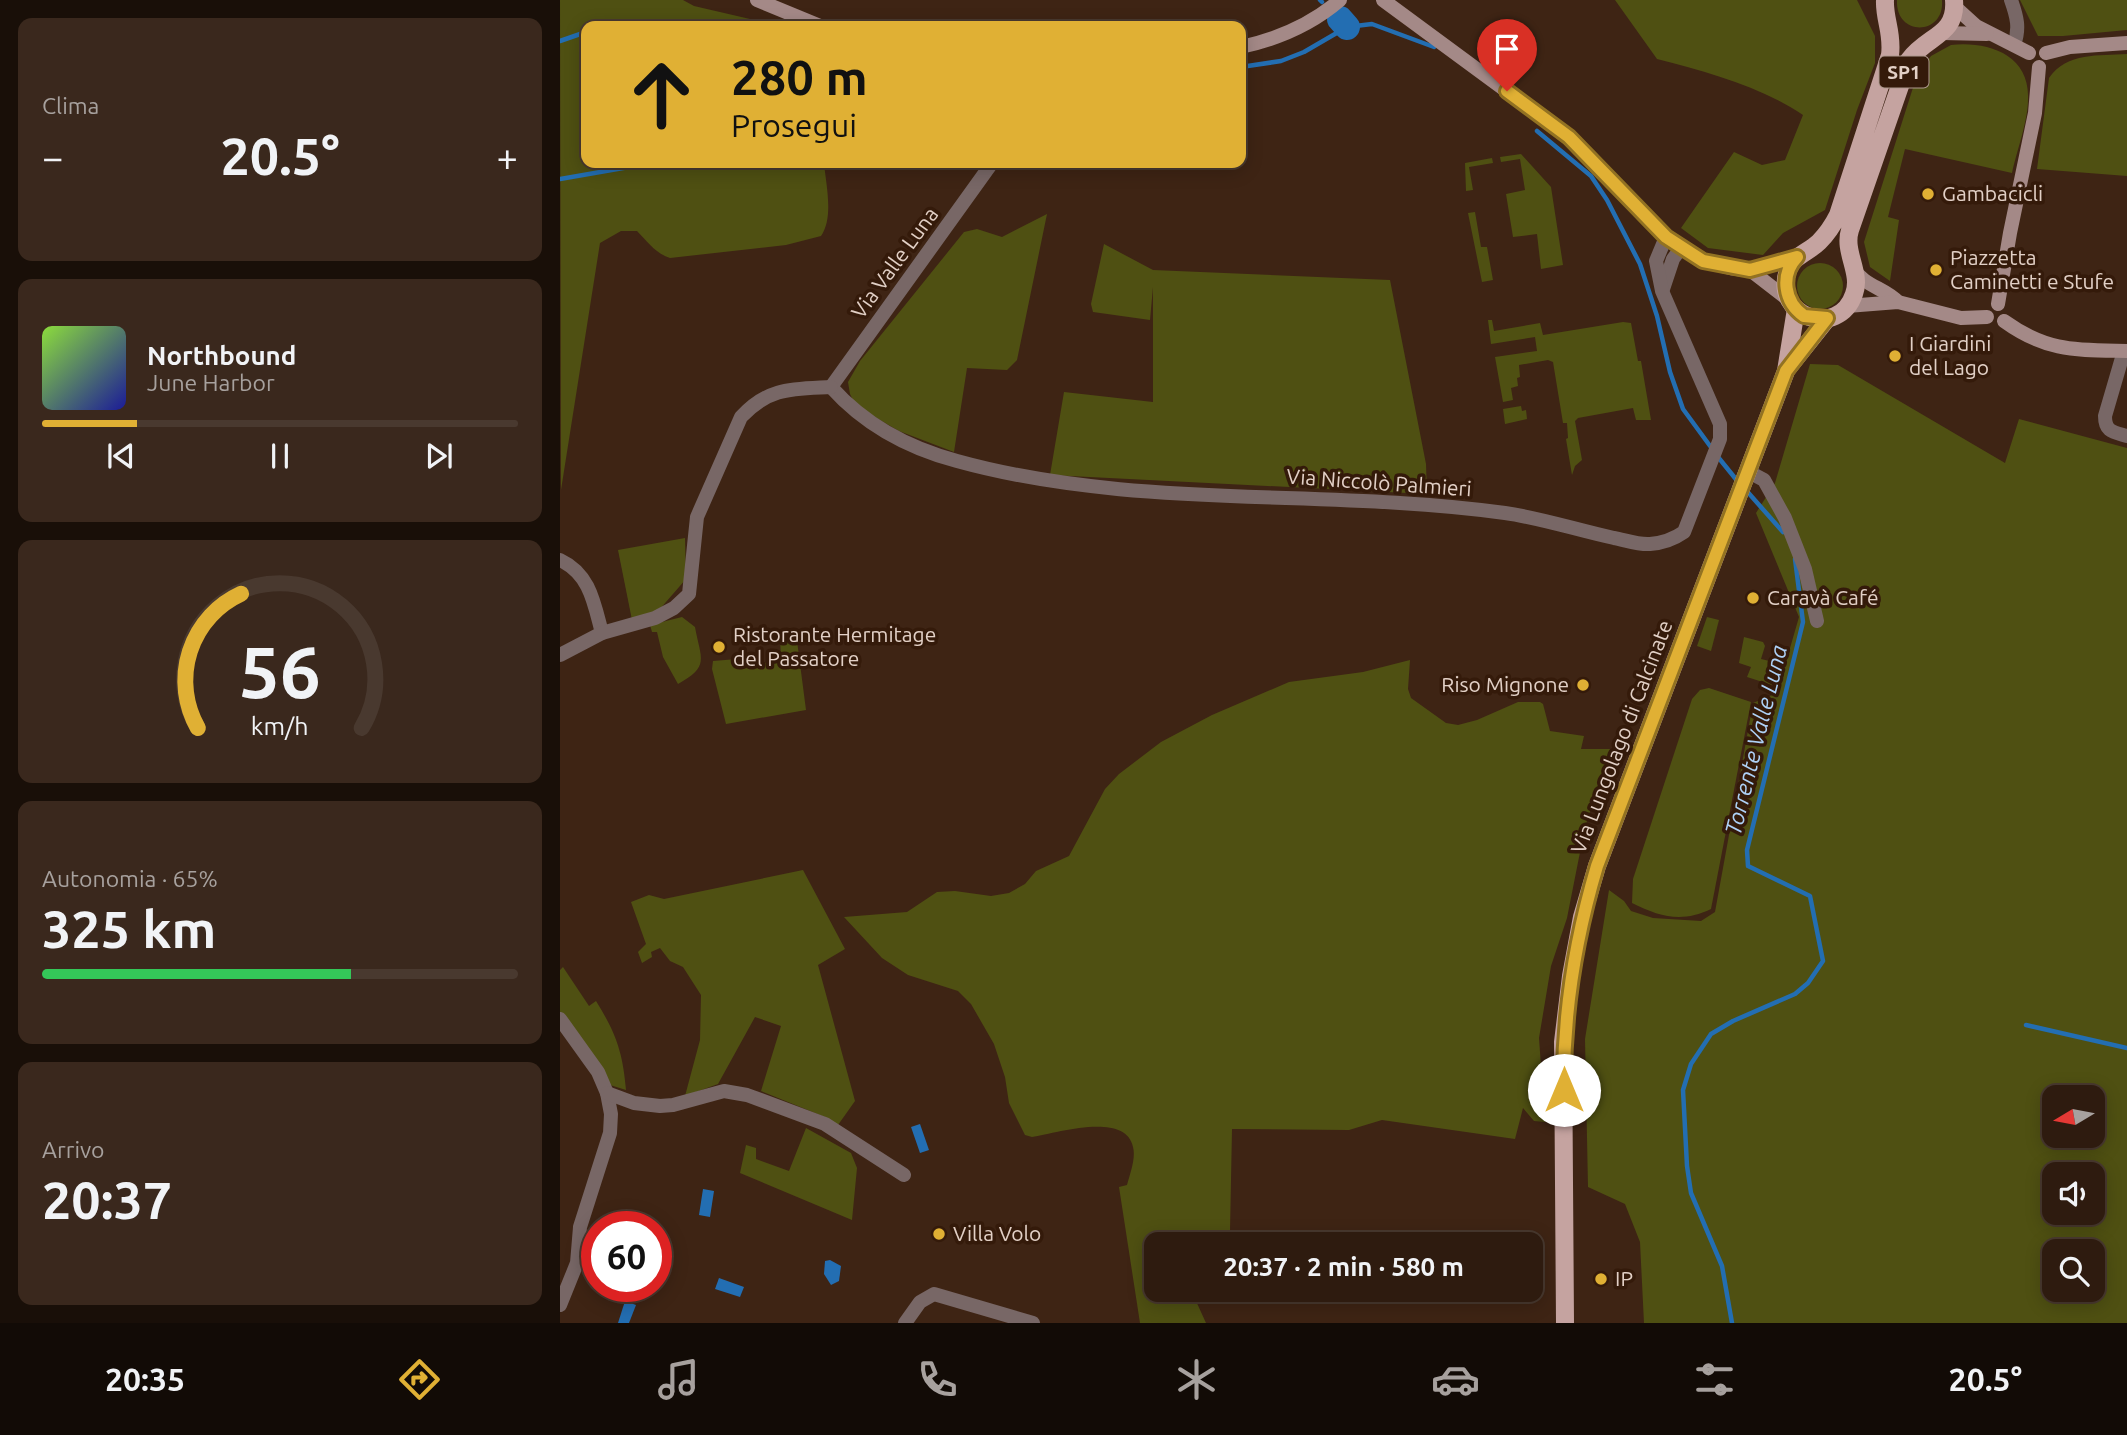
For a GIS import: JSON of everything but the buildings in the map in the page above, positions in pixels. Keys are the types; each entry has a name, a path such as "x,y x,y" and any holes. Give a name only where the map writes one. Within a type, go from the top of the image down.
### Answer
{"main road":[{"name":"SP1","path":"1797,257 1819,242 1838,215 1890,55 1891,35 1883,2"},
{"name":"SP1","path":"1847,306 1856,290 1848,236 1905,70 1909,60 1921,46 1943,33 1952,20 1954,3"},
{"path":"1797,257 1789,267 1786,287 1793,305 1804,316 1827,318 1840,313 1847,306"},
{"path":"1786,371 1793,305"},
{"path":"1786,371 1827,318"},
{"name":"Via Lungolago di Calcinate","path":"1565,1323 1563,1042 1582,917 1597,866 1786,371"}],"street":[{"path":"758,0 808,21"},
{"path":"1246,46 1290,33 1326,12 1340,0"},
{"path":"1383,0 1569,137 1666,237 1681,248 1703,261 1750,270 1797,257"},
{"path":"2011,0 2019,32 2014,45"},
{"path":"1954,3 1963,16 1989,34 2029,53"},
{"path":"1943,33 1989,34"},
{"path":"2046,53 2070,47 2127,43"},
{"path":"1998,304 2035,113 2039,67 2047,61 2046,53 2040,48 2029,53"},
{"path":"2029,53 2030,64 2039,67"},
{"name":"Via Valle Luna","path":"831,387 988,168"},
{"name":"Via Niccolò Palmieri","path":"831,387 849,408 901,441 956,461 1049,481 1113,490 1376,502 1506,513 1648,545 1673,539 1684,531 1720,439 1720,424 1662,291 1656,261 1666,237"},
{"path":"1662,291 1673,259 1681,248"},
{"path":"1854,269 1862,280 1888,293 1898,302"},
{"path":"1750,270 1793,305"},
{"path":"1847,306 1898,302 1961,318 1987,317"},
{"path":"1998,304 2005,307 2007,312 2004,321 1998,325 1992,324 1987,317 1987,309 1990,305 1998,304"},
{"path":"2004,321 2027,337 2052,346 2126,351 2105,416 2105,424 2110,432 2127,436"},
{"path":"560,655 602,633 655,618 674,608 689,594 697,517 727,443 741,417 752,405 775,392 831,387"},
{"path":"1746,472 1764,480 1786,518 1805,569 1817,621"},
{"path":"560,560 571,565 589,588 602,633"},
{"path":"560,1019 597,1072 607,1093 611,1114 610,1133 580,1227 577,1262 560,1305"},
{"path":"607,1093 634,1102 660,1106 724,1091 747,1096 825,1125 904,1175"},
{"path":"905,1323 920,1302 934,1294 1033,1323"}],"shaded area":[{"path":"560,0 683,0 694,6 758,21 581,21 581,168 825,168 828,210 821,236 786,245 670,258 656,250 637,231 621,231 600,243 561,490"},
{"path":"1615,0 1857,0 1875,36 1875,63 1825,210 1783,233 1763,255 1708,248 1681,228 1734,152 1762,165 1785,160 1803,115 1751,88 1657,59"},
{"path":"1897,0 1942,0 1941,12 1929,26 1911,26 1898,12"},
{"path":"2020,0 2127,0 2127,30 2038,36"},
{"path":"1951,45 1992,48 2014,61 2022,71 2027,84 2028,99 2022,136 2012,173 1905,149 1888,217 1899,220 1890,281 1870,267 1864,242 1917,75 1931,56"},
{"path":"2127,54 2127,176 2037,169 2049,78 2056,70 2074,60"},
{"path":"1521,154 1551,187 1563,265 1541,269 1537,234 1513,237 1506,194 1525,190 1520,159 1501,162 1500,157"},
{"path":"1492,158 1493,163 1469,167 1473,190 1466,191 1465,163"},
{"path":"1475,212 1481,247 1487,247 1493,280 1482,282 1468,213"},
{"path":"1047,214 1017,360 1007,370 967,368 954,452 899,431 856,406 848,382 860,361 964,232 977,229 1002,237"},
{"path":"1104,244 1153,270 1390,280 1426,464 1427,494 1050,475 1064,392 1153,402 1153,287 1150,320 1093,312 1091,304"},
{"path":"1820,263 1836,270 1843,286 1836,302 1820,309 1804,302 1797,286 1804,270"},
{"path":"1488,320 1492,320 1494,331 1540,323 1543,335 1631,323 1638,361 1641,361 1651,420 1636,420 1633,408 1578,418 1575,421 1582,460 1575,466 1572,475 1566,439 1567,423 1563,423 1553,362 1548,360 1519,365 1518,386 1511,388 1513,400 1503,402 1495,357 1537,351 1535,337 1491,344"},
{"path":"1810,364 1838,365 2005,463 2019,419 2127,448 2127,1323 1644,1323 1640,1242 1625,1204 1588,1187 1585,1039 1609,890 1624,901 1631,911 1653,918 1701,921 1715,912 1753,703 1777,693 1799,617 1756,513 1775,483"},
{"path":"1521,406 1522,411 1526,410 1527,419 1505,424 1503,409"},
{"path":"685,538 686,579 659,610 632,620 618,550"},
{"path":"682,617 695,627 701,661 695,672 678,684 663,657 657,632 652,632 650,625"},
{"path":"1707,617 1719,620 1711,651 1697,646"},
{"path":"796,633 806,710 726,724 712,669 713,661 749,658 753,665 781,660 780,637"},
{"path":"1744,637 1763,642 1765,646 1761,659 1778,663 1772,685 1747,677 1751,667 1739,663"},
{"path":"1410,660 1408,689 1411,698 1446,723 1458,725 1477,720 1518,702 1540,702 1543,704 1550,731 1584,736 1581,749 1610,749 1585,827 1567,918 1551,966 1539,1038 1545,1122 1534,1121 1523,1108 1515,1139 1382,1120 1349,1130 1232,1129 1230,1231 1144,1232 1144,1302 1196,1302 1206,1323 1140,1323 1119,1187 1127,1185 1133,1161 1134,1151 1128,1136 1118,1130 1104,1127 1073,1129 1032,1137 1025,1135 1009,1103 1005,1077 994,1044 971,1004 958,991 908,975 882,958 844,917 907,912 937,892 955,891 991,896 1009,893 1025,884 1036,871 1069,856 1105,789 1119,774 1161,742 1212,715 1289,682 1363,672"},
{"path":"1709,688 1751,702 1711,909 1690,916 1671,917 1632,903 1633,879 1692,699 1700,690"},
{"path":"803,870 845,949 818,965 855,1101 838,1125 761,1091 781,1026 755,1017 718,1084 685,1096 700,1040 701,995 683,967 670,961 660,948 651,952 652,957 642,963 638,952 646,944 631,902 649,895 664,899"},
{"path":"563,967 589,1006 596,1001 609,1023 623,1065 626,1090 610,1085 560,1014 560,970"},
{"path":"806,1128 851,1153 857,1168 852,1220 740,1173 746,1145 756,1148 756,1159 789,1171"}],"water":[{"path":"920,1124 929,1150 920,1153 911,1127"},
{"path":"703,1189 714,1191 710,1217 699,1215"},
{"path":"830,1260 841,1266 839,1281 831,1285 824,1274 825,1261"},
{"path":"719,1278 744,1287 740,1297 715,1289"},
{"path":"625,1302 636,1305 629,1323 618,1323"}],"waterway":[{"path":"1340,19 1347,27"},
{"name":"Torrente Valle Luna","path":"1246,66 1281,61 1304,52 1347,27 1372,24 1434,47"},
{"name":"Torrente Valle Luna","path":"560,41 581,34"},
{"name":"Torrente Valle Luna","path":"1537,131 1591,176 1607,200 1640,264 1683,409 1713,450"},
{"path":"560,179 623,168"},
{"name":"Torrente Valle Luna","path":"1718,457 1739,483"},
{"name":"Torrente Valle Luna","path":"1745,489 1783,532"},
{"name":"Torrente Valle Luna","path":"1732,1323 1722,1266 1691,1193 1683,1090 1691,1064 1711,1034 1733,1021 1795,994 1808,983 1823,961 1810,896 1748,866 1747,850 1803,622 1795,559"},
{"path":"2026,1025 2127,1048"}],"place":[{"name":"Gambacicli","path":"1928,194"},
{"name":"Piazzetta Caminetti e Stufe","path":"1936,270"},
{"name":"I Giardini del Lago","path":"1895,356"},
{"name":"Caravà Café","path":"1753,598"},
{"name":"Ristorante Hermitage del Passatore","path":"719,647"},
{"name":"Riso Mignone","path":"1583,685"},
{"name":"Villa Volo","path":"939,1234"},
{"name":"IP","path":"1601,1279"}],"route":[{"path":"1507,91 1569,137 1666,237 1703,261 1750,270 1797,257 1789,267 1787,275 1786,287 1790,300 1804,316 1827,318 1786,371 1597,866 1582,917 1571,976 1563,1042 1564,1090"}]}
